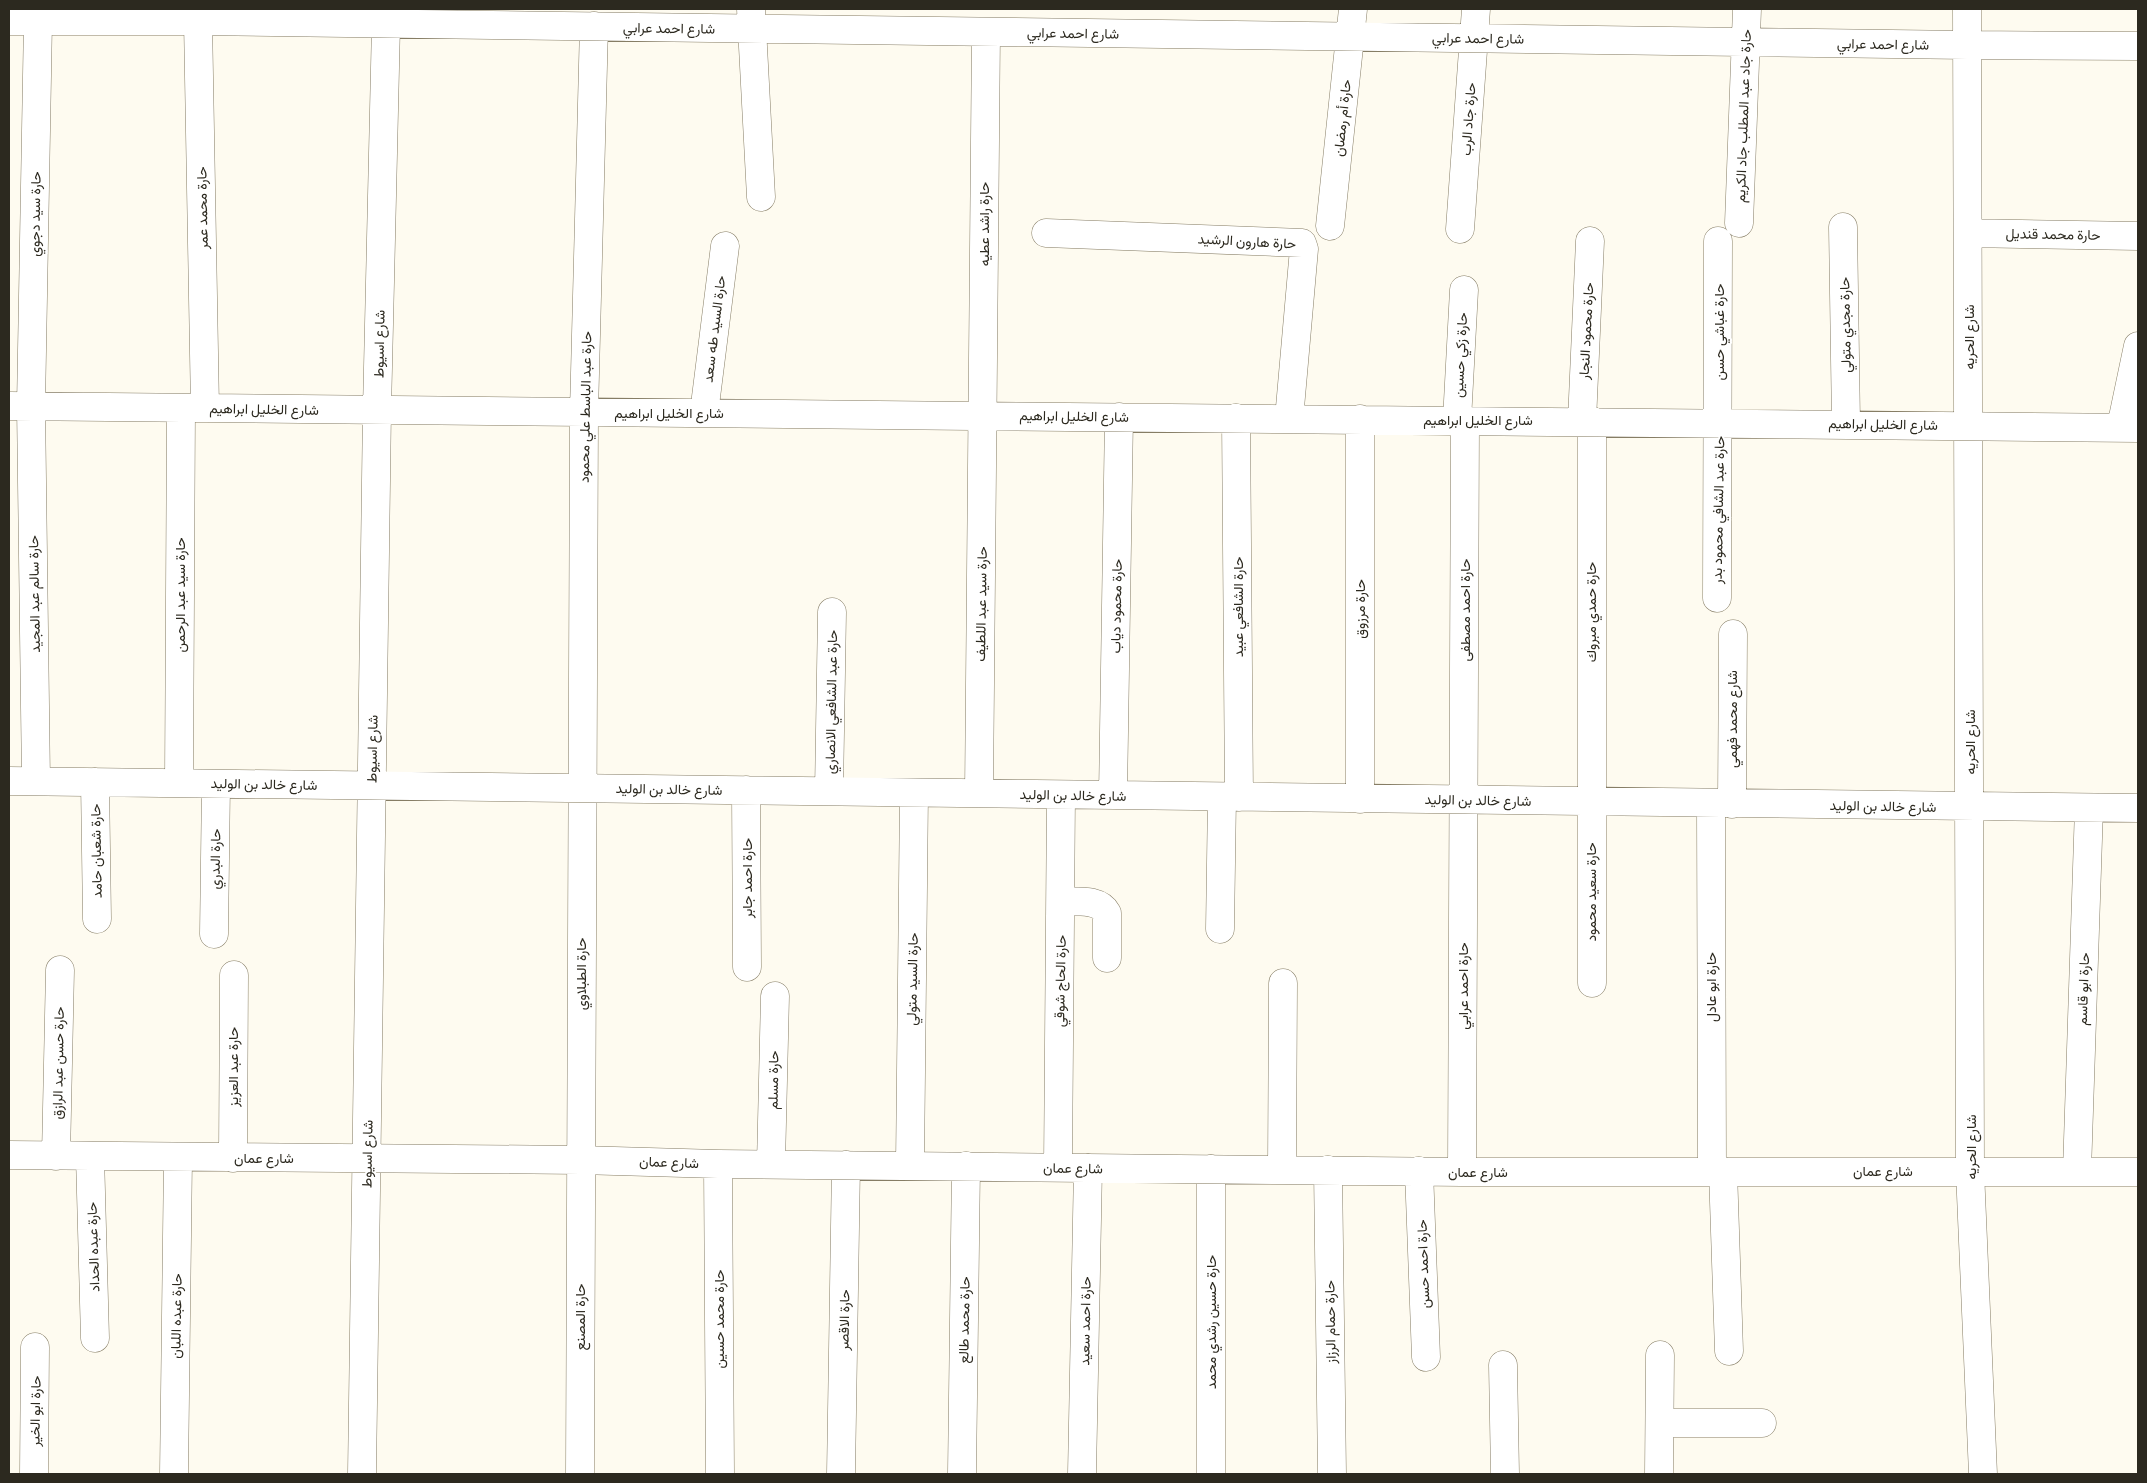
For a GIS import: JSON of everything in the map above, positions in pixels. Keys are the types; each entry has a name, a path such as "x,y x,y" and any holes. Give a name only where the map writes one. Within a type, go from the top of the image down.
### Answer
{"street":[{"name":"حارة أم رمضان","path":"1330,226 1353,9"},
{"name":"حارة جاد الرب","path":"1460,228 1476,9"},
{"name":"حارة جاد عبد المطلب جاد الكريم","path":"1739,223 1746,9"},
{"name":"شارع الحريه","path":"1967,9 1971,806 1970,1171 1983,1474"},
{"name":"شارع احمد عرابي","path":"9,21 197,15 386,25 594,26 751,19 986,32 2138,46"},
{"name":"حارة محمد عمر","path":"193,408 197,15"},
{"path":"751,19 761,197"},
{"name":"حارة سيد دجوي","path":"20,406 38,21"},
{"name":"شارع اسيوط","path":"362,1474 377,410 386,25"},
{"name":"حارة عبد الباسط علي محمود","path":"582,788 584,412 594,26"},
{"name":"حارة راشد عطيه","path":"982,415 986,32"},
{"name":"حارة مجدي متولي","path":"1843,227 1846,423"},
{"name":"حارة هارون الرشيد","path":"1046,233 1302,243 1304,249 1289,419"},
{"name":"حارة محمد قنديل","path":"1968,233 2138,236"},
{"name":"حارة محمود النجار","path":"1587,421 1590,241"},
{"name":"حارة غباشي حسن","path":"1718,241 1719,422"},
{"name":"حارة السيد طه سعد","path":"704,413 725,246"},
{"name":"حارة زكي حسين","path":"1461,420 1464,290"},
{"path":"2130,428 2138,346"},
{"name":"شارع الخليل ابراهيم","path":"20,406 1969,424 2130,428"},
{"name":"حارة سالم عبد المجيد","path":"20,406 36,781"},
{"name":"حارة سيد عبد الرحمن","path":"179,783 193,408"},
{"name":"حارة سيد عبد اللطيف","path":"979,793 982,415"},
{"name":"حارة محمود دياب","path":"1114,795 1119,417"},
{"name":"حارة الشافعي عبيد","path":"1220,929 1231,797 1236,418"},
{"name":"حارة مرزوق","path":"1360,419 1360,799"},
{"name":"حارة احمد مصطفى","path":"1461,420 1464,800"},
{"name":"حارة حمدي مبروك","path":"1587,421 1591,802"},
{"name":"حارة عبد الشافي محمود بدر","path":"1718,598 1719,422"},
{"name":"حارة عبد الشافعي الانصاري","path":"829,791 832,612"},
{"name":"شارع محمد فهمي","path":"1721,804 1733,634"},
{"name":"شارع خالد بن الوليد","path":"9,781 2138,808"},
{"name":"حارة شعبان حامد","path":"95,782 97,920"},
{"name":"حارة البدري","path":"214,934 216,784"},
{"name":"حارة الطبلاوي","path":"580,1160 582,788"},
{"name":"حارة احمد جابر","path":"746,790 747,966"},
{"name":"حارة السيد متولي","path":"910,1166 914,793"},
{"name":"حارة الحاج شوقي","path":"1058,1167 1062,795"},
{"name":"حارة احمد عرابي","path":"1462,1172 1464,800"},
{"name":"حارة سعيد محمود","path":"1591,802 1592,983"},
{"name":"حارة ابو عادل","path":"1721,804 1717,1171 1730,1351"},
{"name":"حارة ابو قاسم","path":"2077,1172 2089,808"},
{"path":"1061,901 1097,903 1105,909 1107,913 1107,958"},
{"name":"حارة حسن عبد الرازق","path":"56,1156 60,970"},
{"name":"حارة عبد العزيز","path":"233,1158 234,975"},
{"path":"1282,1170 1283,983"},
{"name":"حارة مسلم","path":"771,1164 776,996"},
{"name":"شارع عمان","path":"9,1156 580,1160 718,1164 1462,1172 2138,1172"},
{"name":"حارة عبده الحداد","path":"90,1156 95,1338"},
{"name":"حارة عبده اللبان","path":"174,1474 178,1158"},
{"name":"حارة المصنع","path":"580,1160 580,1474"},
{"name":"حارة محمد حسين","path":"718,1164 720,1474"},
{"name":"حارة الاقصر","path":"842,1474 846,1165"},
{"name":"حارة محمد طالع","path":"962,1474 966,1166"},
{"name":"حارة احمد سعيد","path":"1082,1474 1088,1168"},
{"name":"حارة حسين رشدي محمد","path":"1211,1169 1211,1474"},
{"name":"حارة حمام الرزاز","path":"1328,1170 1332,1474"},
{"name":"حارة احمد حسن","path":"1420,1171 1426,1357"},
{"name":"حارة ابو الخير","path":"34,1474 36,1347"},
{"path":"1659,1474 1660,1355"},
{"path":"1503,1365 1504,1474"},
{"path":"1660,1423 1762,1423"}]}
